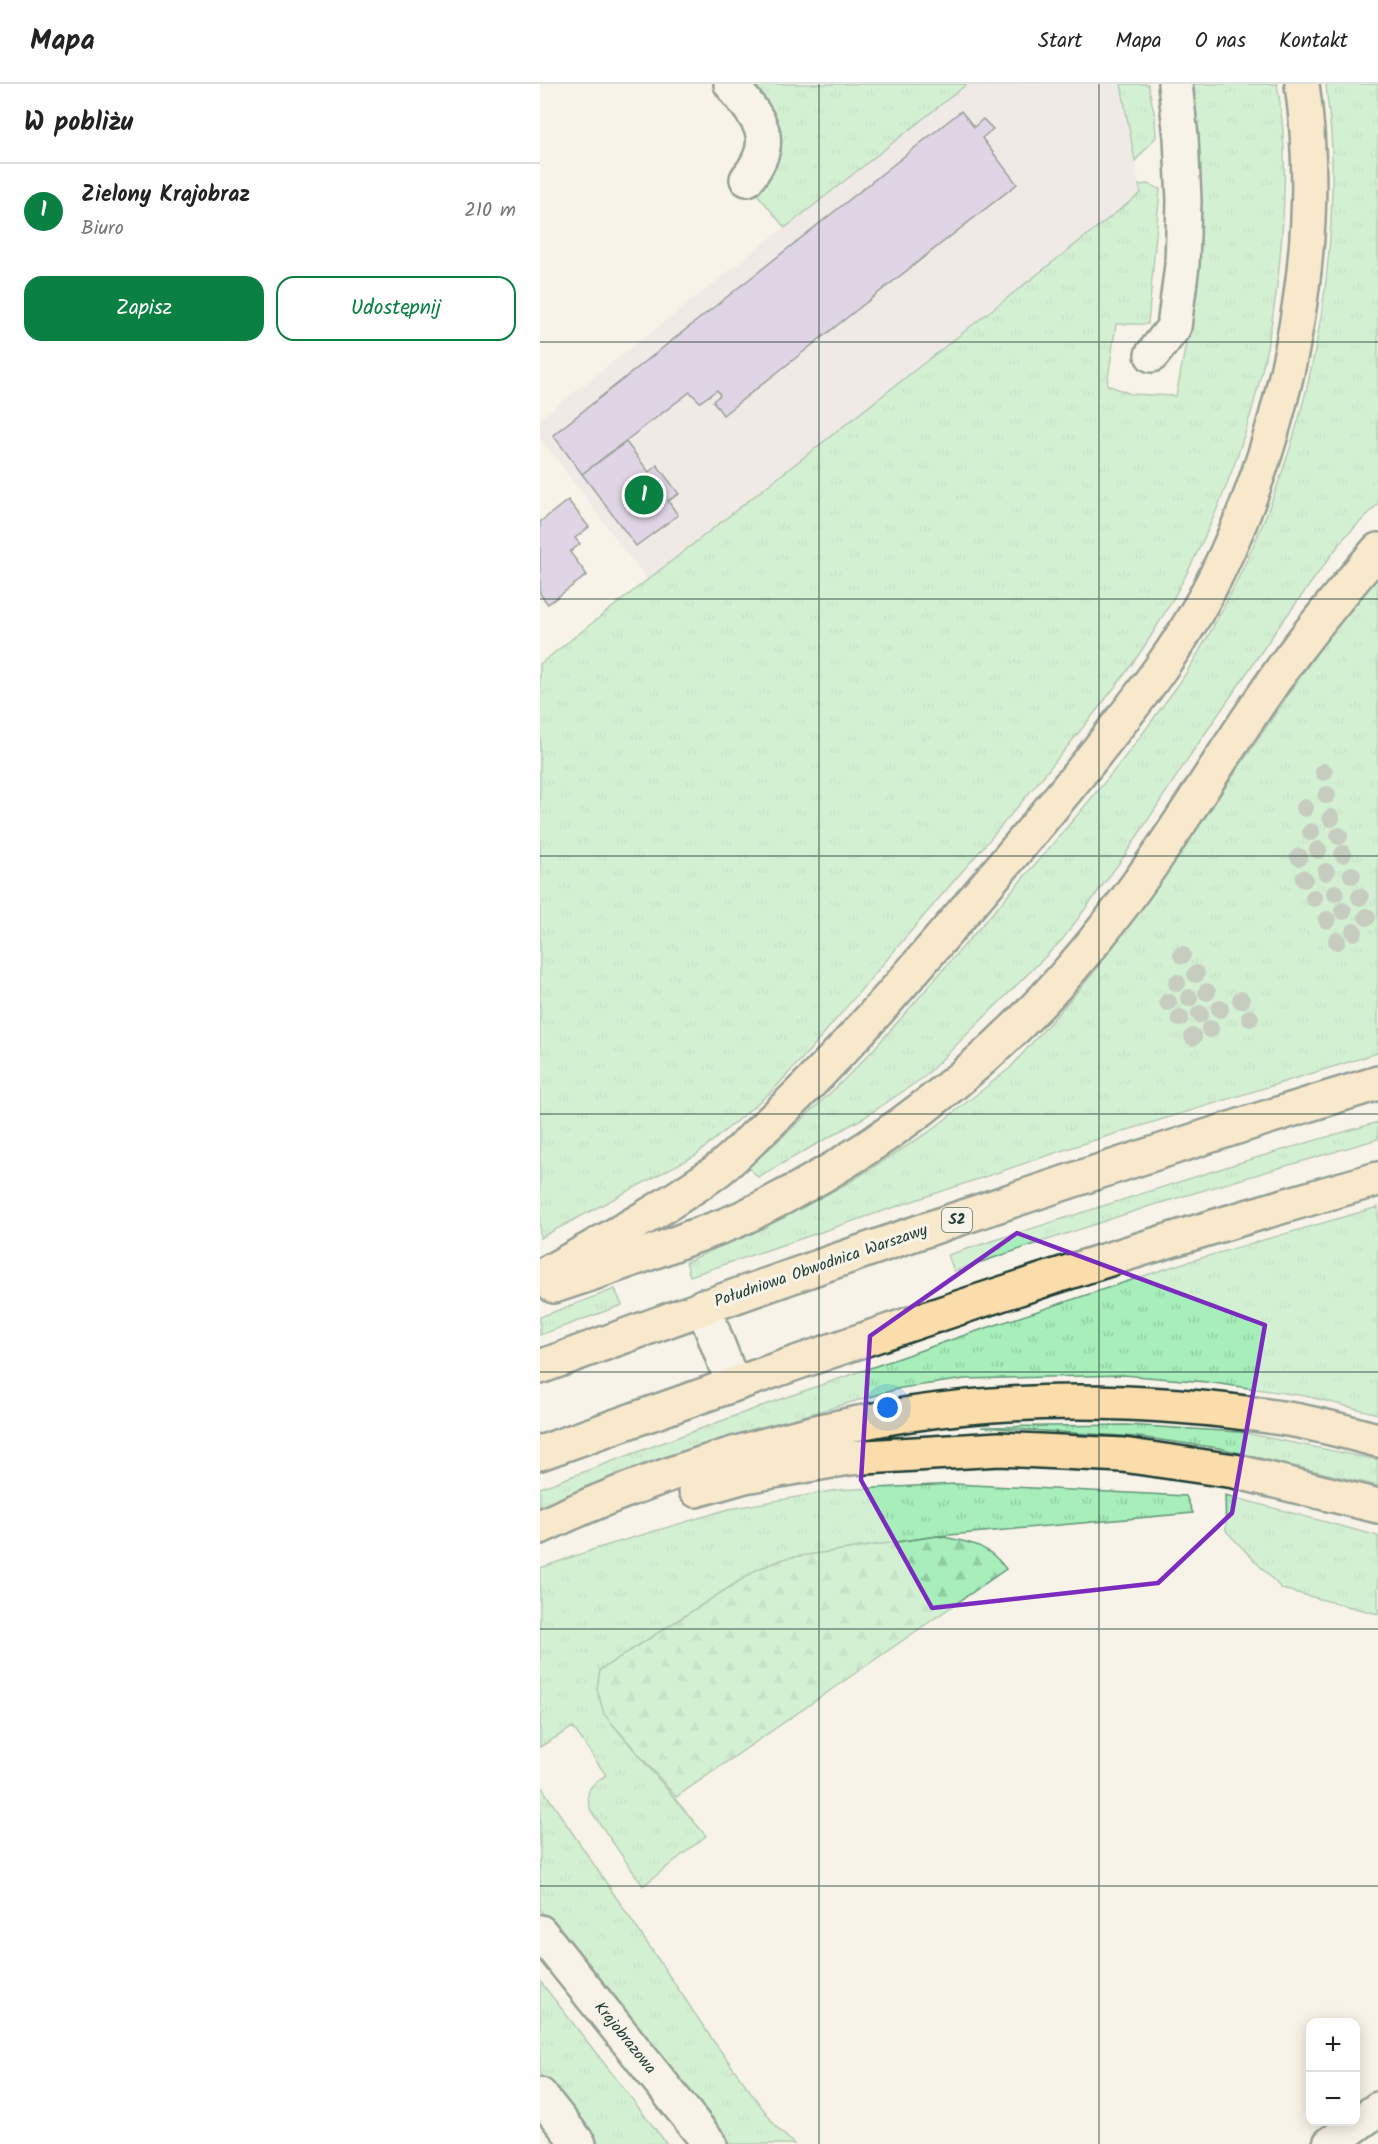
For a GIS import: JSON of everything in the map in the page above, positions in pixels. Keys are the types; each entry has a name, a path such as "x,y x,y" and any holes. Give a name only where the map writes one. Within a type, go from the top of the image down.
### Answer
{"highway":[{"path":"540,1277 623,1231 717,1171 799,1095 866,1023 1057,804 1148,686 1203,600 1245,512 1282,400 1300,301 1308,213 1306,113 1302,84"},
{"path":"540,1291 631,1261 740,1218 821,1177 910,1119 983,1061 1043,1002 1111,920 1287,662 1338,595 1378,550"},
{"name":"Południowa Obwodnica Warszawy","path":"540,1367 832,1261 1264,1118 1378,1083"},
{"path":"540,1453 733,1384 1096,1263 1378,1179"},
{"path":"540,1527 565,1515 672,1474 746,1451 832,1428 923,1413 992,1405 1086,1402 1179,1407 1295,1420 1378,1440"},
{"path":"540,1541 623,1511 745,1476 849,1458 999,1449 1123,1455 1234,1471 1378,1506"}],"street":[{"path":"731,84 753,112 762,129 765,146 759,165 747,179"},
{"path":"1152,355 1174,327 1182,265 1184,201 1181,137 1175,84"},
{"path":"704,1306 733,1384"},
{"name":"Krajobrazowa","path":"540,1932 710,2144"},
{"path":"540,2095 579,2144"},
{"path":"1330,2144 1378,2109"}],"highlighted area":[{"path":"1017,1233 1265,1325 1232,1513 1158,1583 932,1608 861,1480 870,1336"}],"shaded area":[{"path":"967,84 1121,84 1141,193 647,580 540,438 540,419"}],"green space":[{"path":"748,84 967,84 785,228 753,189 777,162 776,132"},
{"path":"1121,84 1148,84 1155,117 1156,137 1135,161"},
{"path":"1190,84 1277,84 1283,130 1284,199 1273,316 1252,411 1220,502 1178,589 1138,655 1070,743 809,1051 772,1091 696,1155 540,1238 540,664 1141,193 1139,185 1148,184 1160,189 1148,324 1116,324 1107,385 1131,394 1176,396 1195,289 1201,226 1199,154"},
{"path":"1326,84 1378,84 1378,504 1344,538 1277,629 1125,855 1062,940 924,1077 865,1117 758,1177 748,1167 810,1112 870,1053 1094,795 1183,678 1218,617 1249,555 1275,492 1296,427 1313,361 1324,294 1331,225 1332,145"},
{"path":"1378,575 1378,1053 1082,1144 690,1276 686,1262 768,1225 850,1182 929,1132 1010,1068 1091,976 1172,866 1324,642 1361,593"},
{"path":"1378,1122 1378,1139 1150,1206 954,1271 948,1255 1242,1162"},
{"path":"1378,1207 1378,1414 1306,1396 1206,1382 1123,1375 965,1379 901,1388 712,1442 540,1506 540,1488 778,1400 1177,1265"},
{"path":"615,1289 622,1305 540,1335 540,1317"},
{"path":"1126,1425 1240,1432 1378,1460 1378,1486 1219,1448 1138,1437 981,1427"},
{"path":"955,1484 1186,1496 1193,1513 938,1536 787,1558 758,1569 600,1670 597,1689 604,1714 706,1836 643,1886 591,1811 588,1793 596,1782 606,1775 573,1727 540,1747 540,1568 598,1548 729,1509 837,1490"},
{"path":"1225,1495 1378,1536 1378,1614 1282,1589 1226,1531"},
{"path":"938,1536 976,1545 992,1554 1006,1569 676,1797 604,1714 597,1689 600,1670 758,1569 787,1558"},
{"path":"540,1785 712,2039 777,2128 794,2144 728,2144 540,1910"},
{"path":"540,1981 667,2144 598,2144 540,2074"}],"building":[{"path":"961,111 974,127 983,119 993,129 982,138 1017,184 723,415 713,401 720,395 717,390 700,402 690,392 582,474 553,435"},
{"path":"626,442 649,472 657,465 679,494 668,501 678,515 636,546 582,474"},
{"path":"568,500 589,527 575,538 580,544 570,552 587,575 548,604 540,594 540,522"}],"place":[{"name":"Zielony Krajobraz","path":"644,495"}]}
